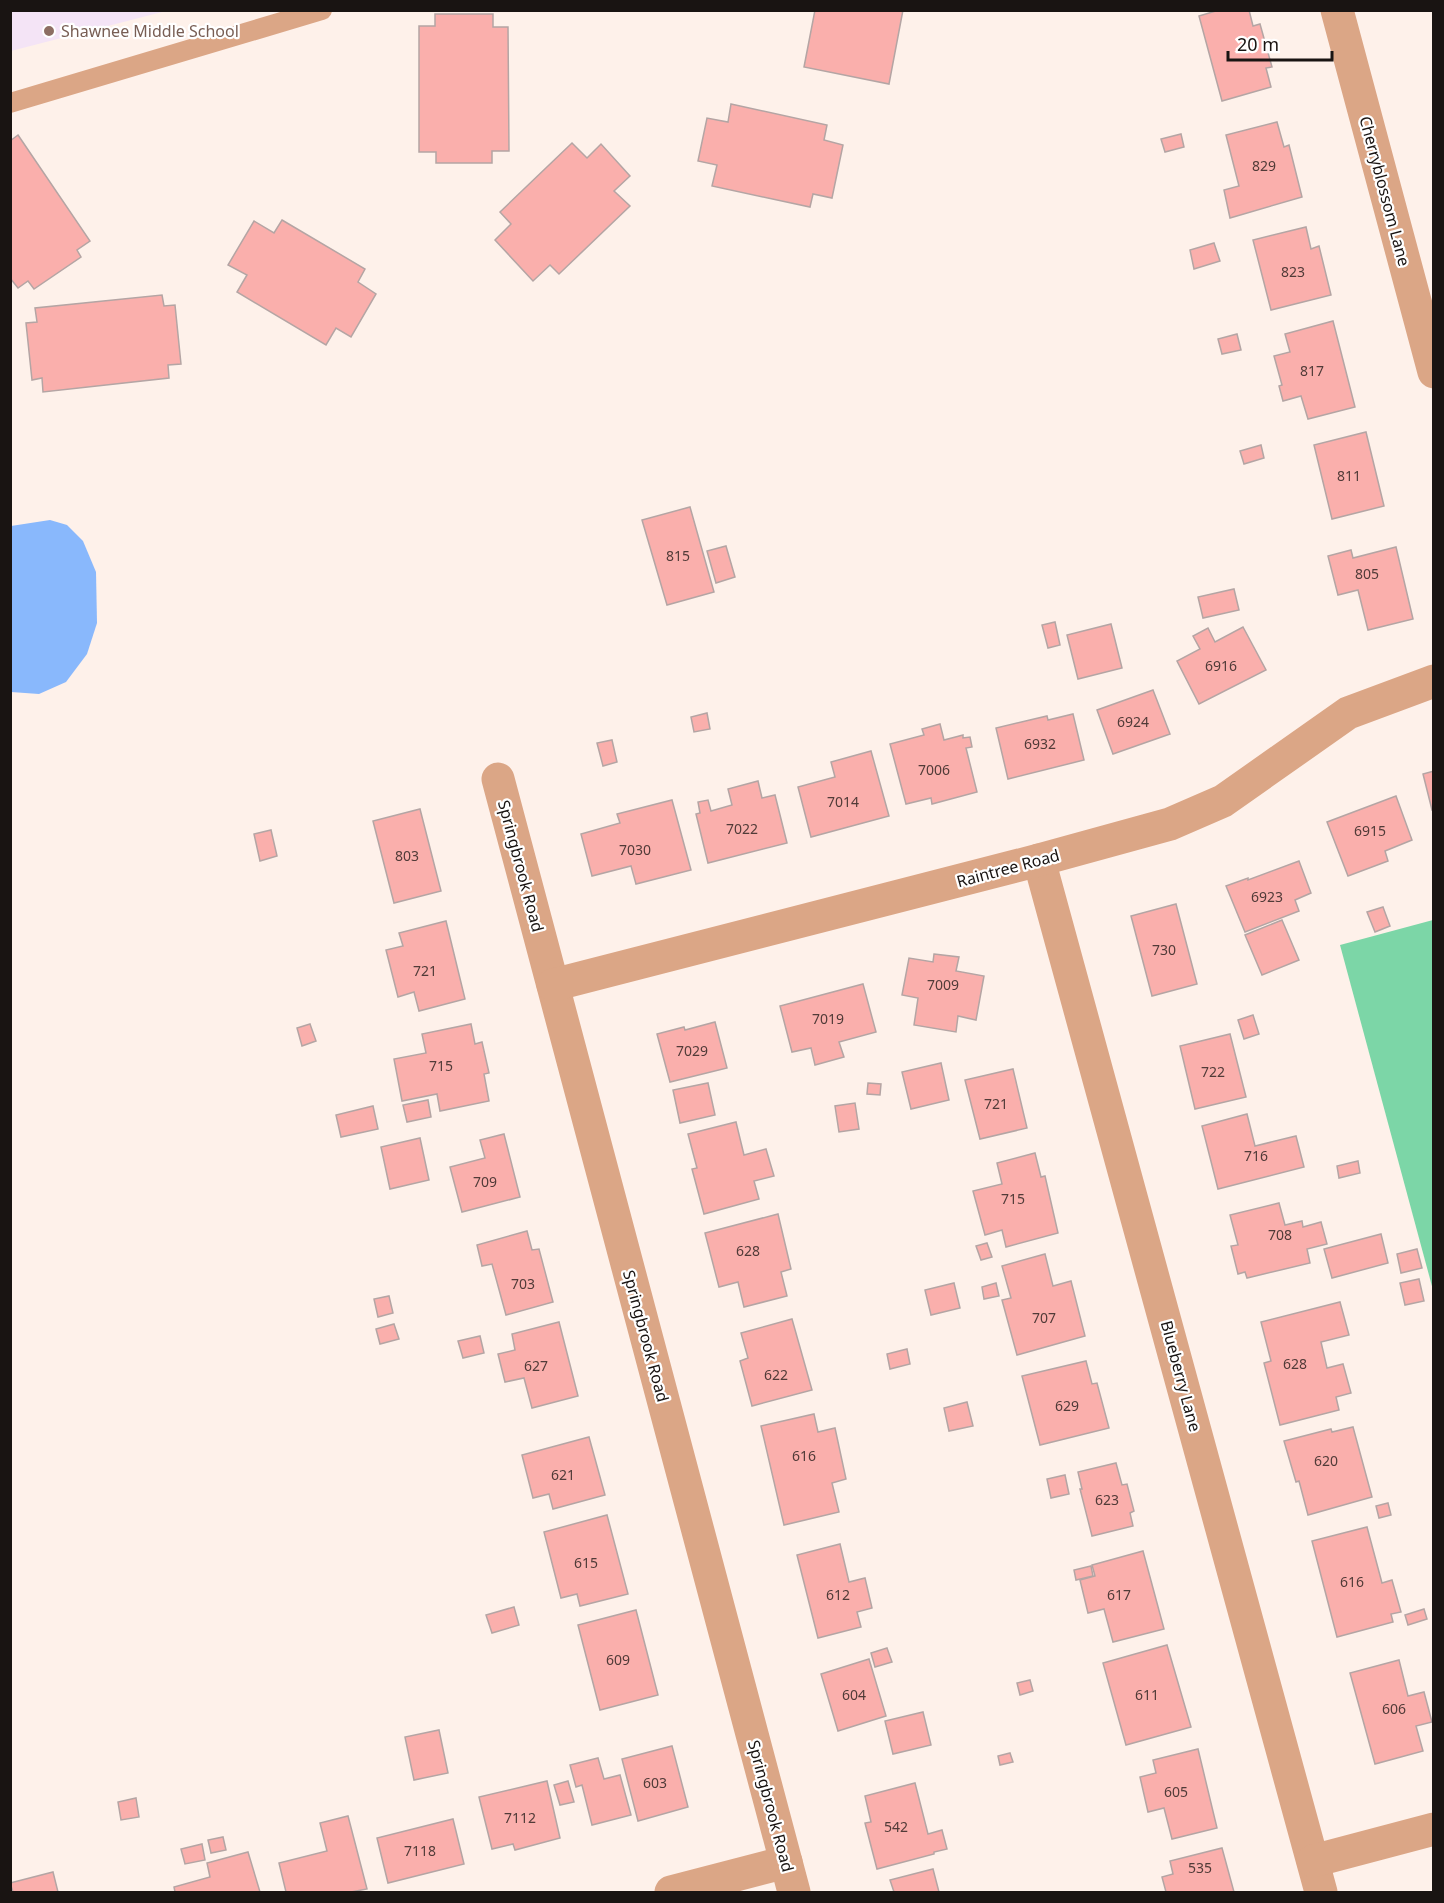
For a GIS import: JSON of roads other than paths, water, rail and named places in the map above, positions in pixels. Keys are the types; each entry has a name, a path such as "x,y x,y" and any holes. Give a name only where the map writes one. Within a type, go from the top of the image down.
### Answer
{"street":[{"name":"Cherryblossom Lane","path":"1337,10 1434,372"},
{"name":"Raintree Road","path":"553,985 1170,824 1223,801 1348,713 1434,681"},
{"name":"Springbrook Road","path":"498,779 790,1877"},
{"name":"Blueberry Lane","path":"1039,860 1321,1893"},
{"path":"1313,1861 1434,1829"},
{"path":"671,1893 790,1877"}],"lane":[{"path":"10,103 322,10"}],"water":[{"path":"50,520 67,525 83,541 96,572 97,623 87,654 66,682 39,694 11,692 11,526"}],"place":[{"name":"Shawnee Middle School","path":"49,31"}]}
